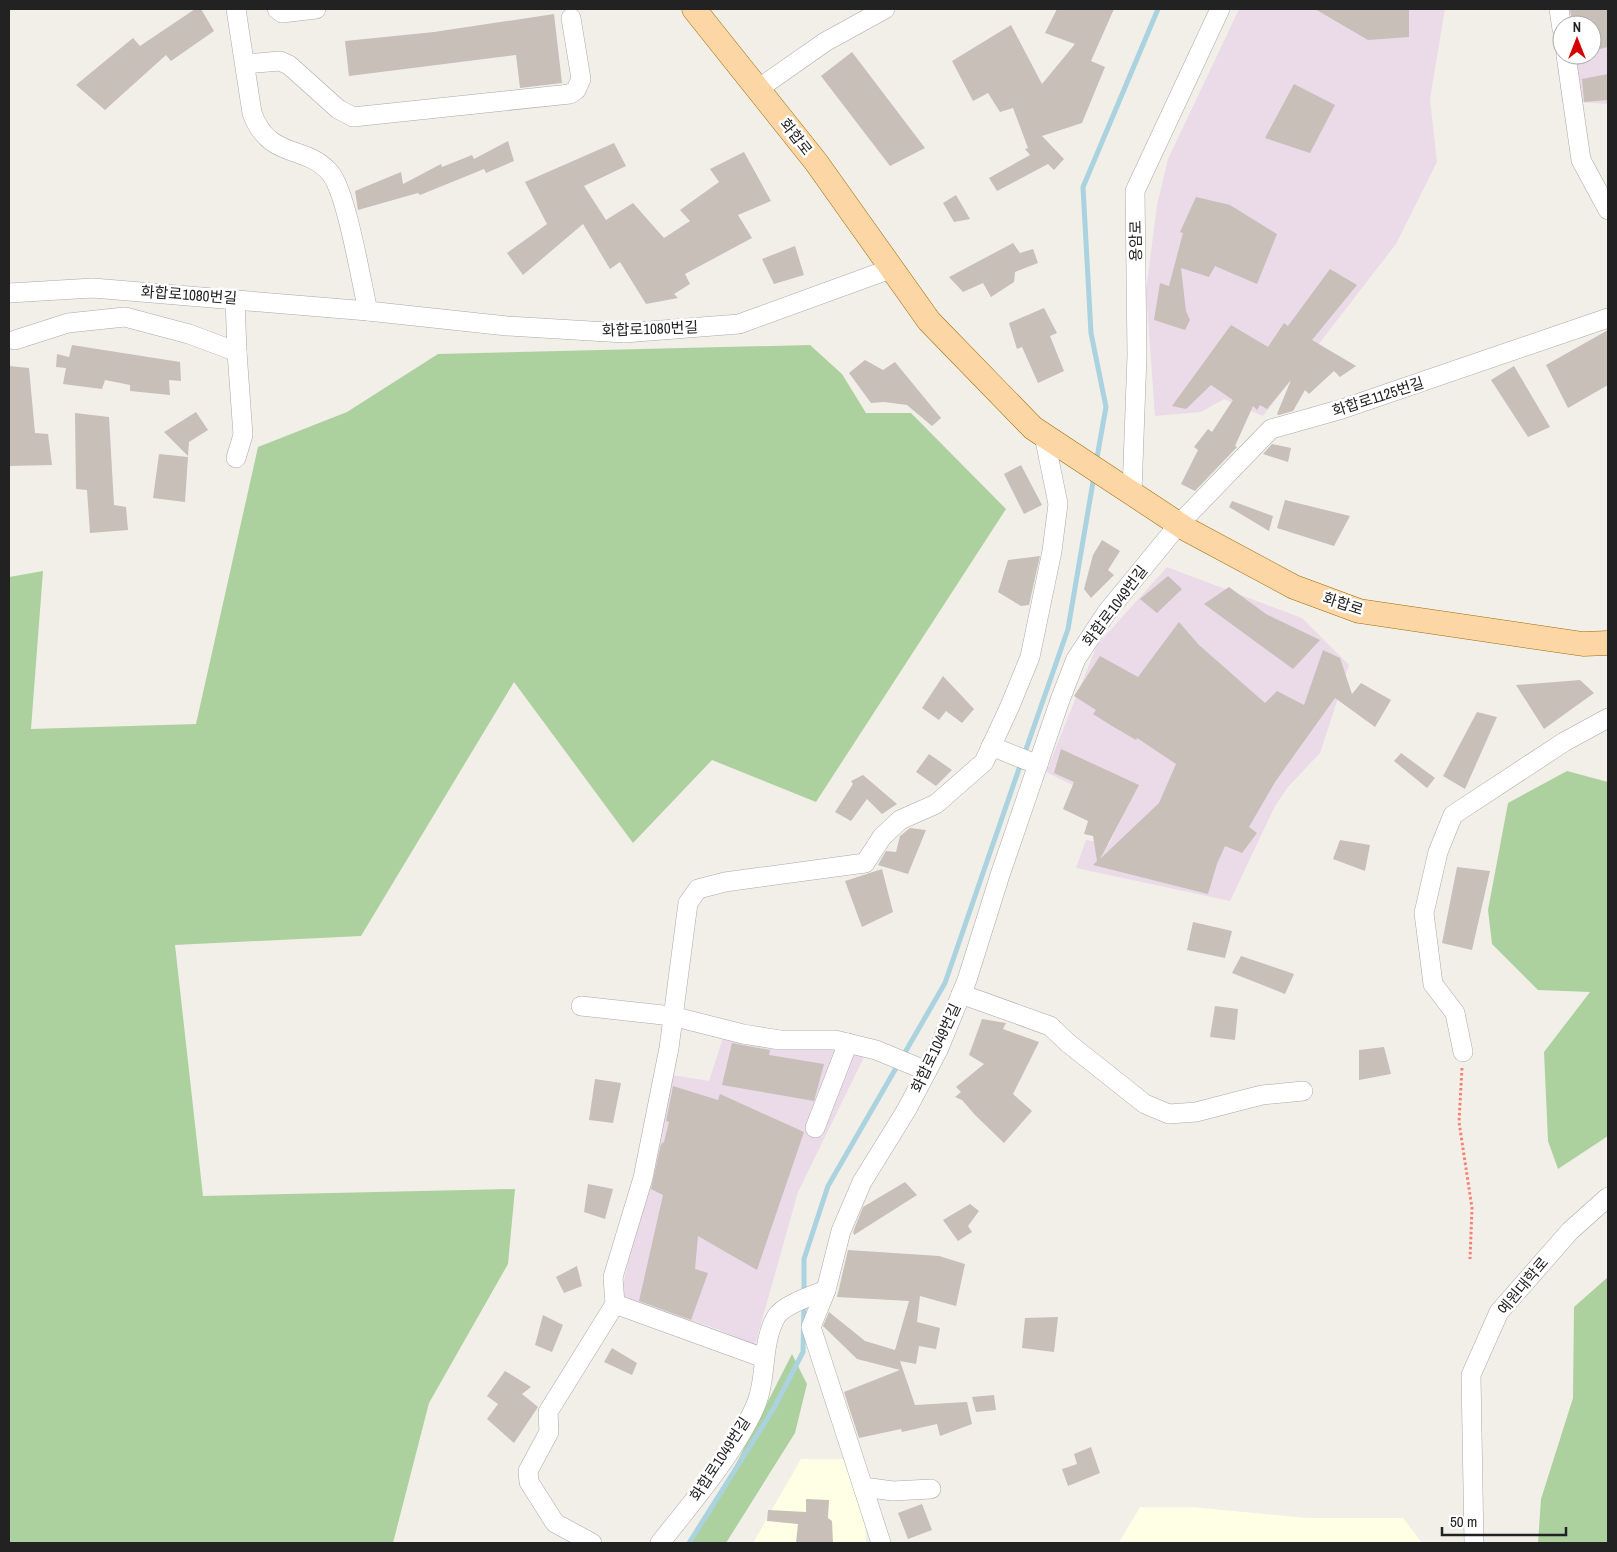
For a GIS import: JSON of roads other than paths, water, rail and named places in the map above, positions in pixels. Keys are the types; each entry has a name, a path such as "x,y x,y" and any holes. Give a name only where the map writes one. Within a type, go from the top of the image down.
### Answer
{"main road":[{"name":"화합로","path":"694,9 816,162 929,321 1033,428 1179,524 1294,587 1359,612 1583,644 1608,643"}],"street":[{"path":"236,9 252,113 261,134 272,143 287,151 320,164 336,181 368,311"},
{"path":"277,9 282,13 316,9"},
{"path":"758,89 825,42 885,9"},
{"name":"용암로","path":"1132,492 1137,355 1135,191 1220,9"},
{"path":"244,64 280,61 290,65 338,109 353,116 570,94 576,90 581,79 572,18"},
{"path":"1567,65 1581,160 1608,210"},
{"name":"화합로1080번길","path":"9,293 93,288 368,311 507,326 624,333 739,324 892,268"},
{"path":"235,299 243,435 236,458"},
{"path":"15,340 68,323 125,318 189,334 237,352"},
{"name":"화합로1125번길","path":"1179,524 1215,489 1271,429 1351,406 1608,318"},
{"path":"592,1543 555,1523 529,1482 528,1470 549,1432 548,1412 615,1304 613,1277 643,1178 669,1048 688,903 698,889 725,882 865,862 882,837 900,820 936,804 984,762 997,748 1030,658 1052,551 1058,504 1044,435"},
{"name":"화합로1049번길","path":"660,1543 735,1441 757,1401 764,1358 777,1315 814,1295 862,1182 907,1110 919,1068 939,1048 961,994 1035,764 1076,659 1107,612 1179,524"},
{"path":"1463,1052 1454,1013 1433,984 1424,913 1438,852 1453,815 1564,742 1608,718"},
{"path":"997,748 1035,764"},
{"path":"961,994 1050,1026 1068,1044 1145,1104 1169,1114 1196,1112 1262,1095 1303,1091"},
{"path":"581,1006 672,1016 742,1034 780,1040 836,1040 890,1056 919,1068"},
{"path":"815,1128 848,1043"},
{"name":"예원대학로","path":"1474,1543 1471,1375 1499,1312 1570,1231 1608,1197"},
{"path":"814,1295 811,1326 881,1543"},
{"path":"615,1304 764,1358"},
{"path":"863,1487 893,1491 931,1490"}],"waterway":[{"path":"1096,463 1106,407 1091,333 1083,187 1158,9"},
{"path":"1024,755 1068,629 1094,476"},
{"path":"804,1294 804,1259 828,1186 945,983 1021,763"},
{"path":"689,1543 774,1408 803,1352 804,1303"}]}
